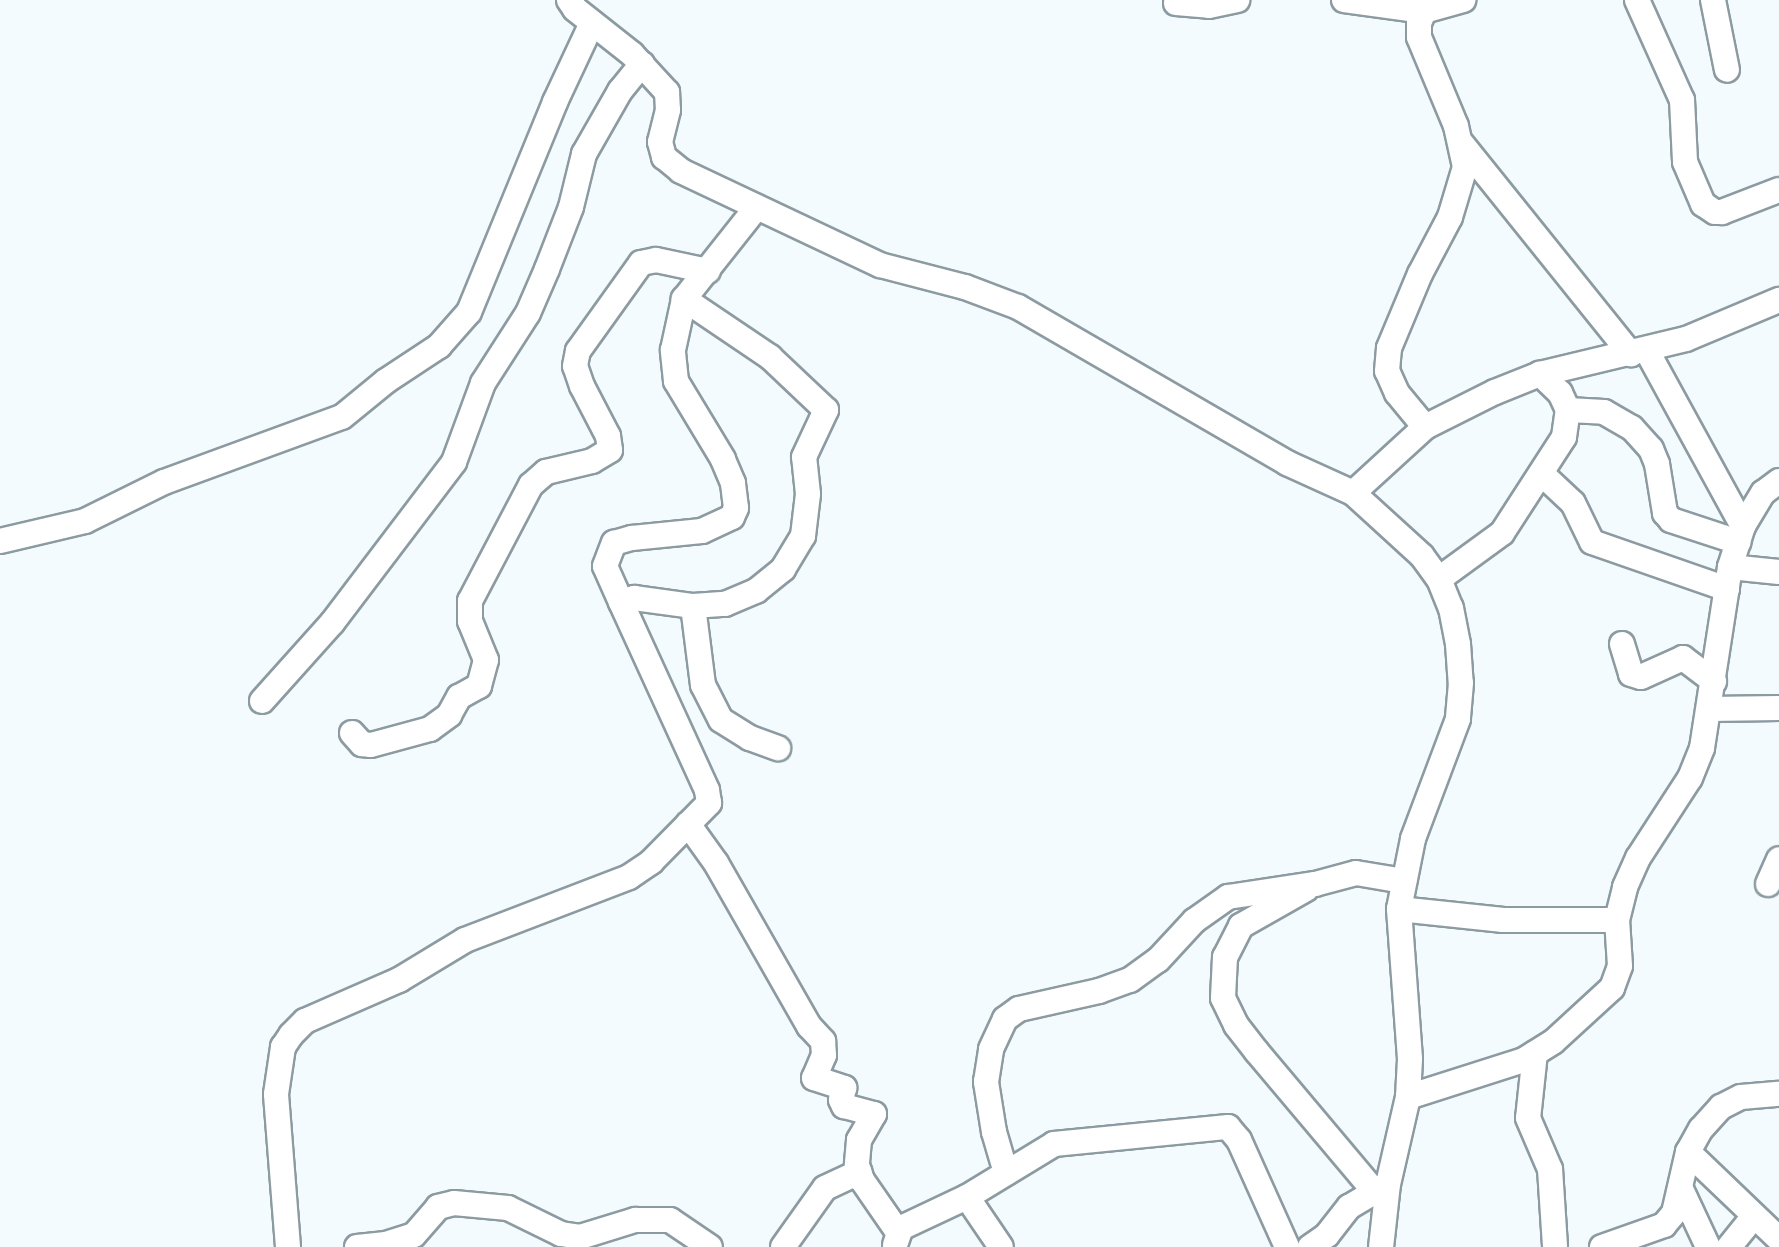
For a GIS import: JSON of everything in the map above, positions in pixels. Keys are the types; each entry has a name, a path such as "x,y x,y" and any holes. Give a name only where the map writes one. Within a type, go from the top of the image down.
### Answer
{"street":[{"path":"569,0 642,64 669,97 660,142 664,157 681,171 880,265 965,287 1018,307 1287,463 1353,493 1422,556 1439,579 1451,608 1458,644 1461,683 1458,719 1424,803 1399,909 1410,1059 1408,1097 1381,1188 1381,1247"},
{"path":"1176,3 1209,6 1237,0"},
{"path":"1344,0 1424,11 1463,0"},
{"path":"1637,0 1682,100 1685,162 1703,204 1715,212 1722,212 1779,190"},
{"path":"1713,0 1727,70"},
{"path":"1424,11 1419,23 1419,37 1462,144 1465,167 1460,193 1389,348 1387,371 1397,393 1425,427"},
{"path":"0,541 85,521 164,482 342,417 386,381 439,346 469,312 555,102 592,23"},
{"path":"262,701 332,623 454,462 483,383 528,313 547,269 571,207 584,154 620,91 642,64"},
{"path":"1462,144 1639,352 1740,534"},
{"path":"288,1247 276,1094 283,1047 291,1035 305,1021 399,980 465,940 629,877 651,862 707,808 707,790 605,566 614,543 632,538 702,531 732,517 736,508 733,483 723,459 676,381 673,350 677,319 684,299 757,207"},
{"path":"352,733 362,744 371,745 430,729 449,715 459,697 479,686 486,660 470,621 470,601 531,485 546,472 592,461 610,450 608,436 575,366 578,351 641,263 656,260 708,271"},
{"path":"621,602 634,598 693,606 725,604 756,591 783,569 796,552 806,519 806,447 824,421 826,410 770,357 684,299"},
{"path":"1353,493 1425,427 1540,374 1686,339 1779,300"},
{"path":"1439,579 1502,533 1564,437 1568,410 1560,393 1540,374"},
{"path":"1568,410 1604,412 1625,423 1651,449 1657,464 1665,513 1671,520 1740,534"},
{"path":"1542,474 1573,503 1592,542 1728,578 1779,572"},
{"path":"1408,1097 1494,1071 1535,1053 1572,1026 1612,988 1620,966 1617,920 1638,858 1690,778 1702,748 1728,578 1740,534 1763,493 1779,481"},
{"path":"693,606 703,685 721,720 750,738 778,748"},
{"path":"1622,644 1631,674 1641,677 1683,658 1714,681"},
{"path":"1709,709 1779,708"},
{"path":"688,824 716,863 803,1016 823,1041 824,1055 814,1078 844,1088 841,1102 844,1106 874,1114 859,1140 859,1172 897,1239 1054,1144 1228,1127 1239,1140 1287,1247"},
{"path":"1768,884 1779,859"},
{"path":"1006,1173 994,1132 986,1082 995,1036 1005,1019 1019,1009 1099,991 1130,980 1158,960 1194,921 1228,897 1315,884 1356,873 1404,881"},
{"path":"1315,884 1241,926 1225,957 1223,998 1236,1025 1257,1052 1381,1188"},
{"path":"1399,909 1503,920 1617,920"},
{"path":"1535,1053 1528,1118 1550,1169 1555,1247"},
{"path":"1602,1247 1651,1238 1664,1225 1674,1213 1688,1152 1701,1129 1721,1107 1741,1097 1779,1094"},
{"path":"1688,1152 1779,1239"},
{"path":"783,1247 825,1188 859,1172"},
{"path":"1310,1247 1327,1235 1349,1207 1381,1188"},
{"path":"1681,1189 1708,1247"},
{"path":"967,1197 1001,1247"},
{"path":"357,1247 386,1244 414,1235 438,1207 454,1203 508,1208 561,1234 580,1237 635,1220 670,1220 710,1247"},
{"path":"1729,1247 1754,1216"}]}
